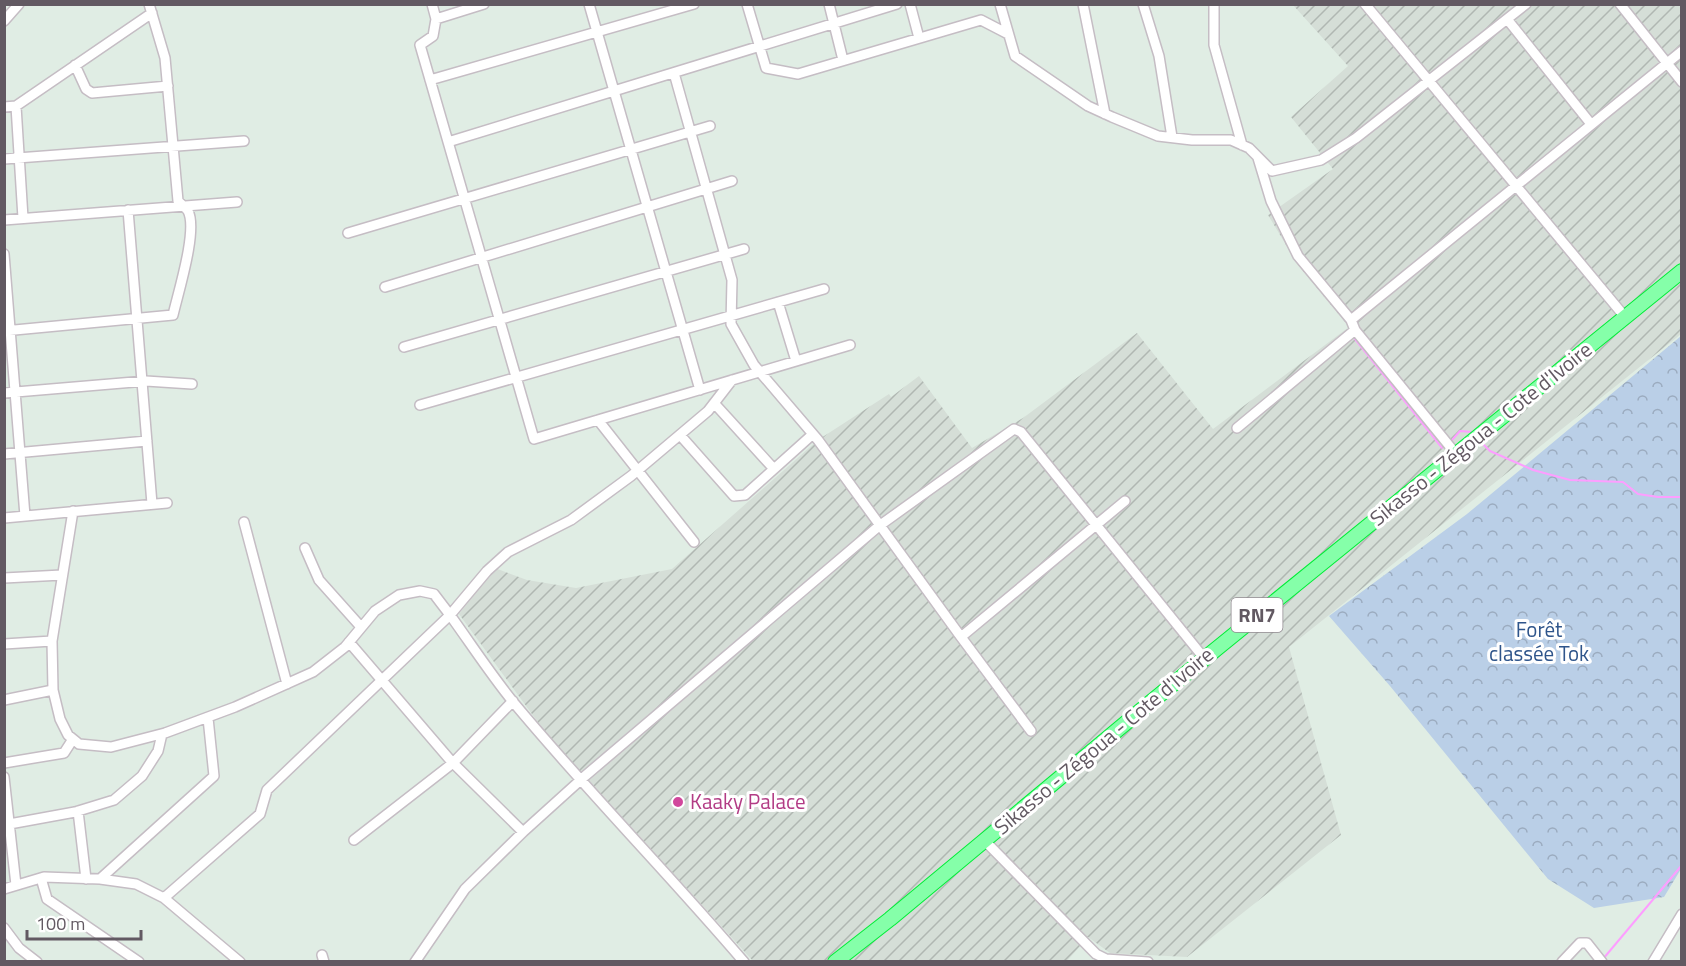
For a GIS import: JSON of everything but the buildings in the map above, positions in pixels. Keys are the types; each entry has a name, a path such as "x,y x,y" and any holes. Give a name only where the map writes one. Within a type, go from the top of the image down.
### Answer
{"highway":[{"name":"Sikasso - Zégoua - Cote d'Ivoire","path":"835,962 1204,658 1682,271"}],"street":[{"path":"6,18 19,4"},
{"path":"432,4 436,19 433,36 420,45 534,439 850,345"},
{"path":"436,19 484,4"},
{"path":"589,4 700,390"},
{"path":"430,80 694,4"},
{"path":"747,4 766,68 798,74 981,20 1008,33"},
{"path":"829,4 843,60"},
{"path":"448,142 897,4"},
{"path":"910,4 920,38"},
{"path":"1000,4 1015,56 1088,106 1158,136 1192,140 1231,140 1249,148 1272,171 1322,160 1356,138 1526,4"},
{"path":"1083,4 1105,114"},
{"path":"1143,4 1159,56 1172,137"},
{"path":"1214,4 1214,45 1242,145"},
{"path":"1365,4 1625,317"},
{"path":"1620,4 1682,82"},
{"path":"4,107 16,106 151,9 165,58 178,201 188,210 191,222 191,238 173,315 8,330"},
{"path":"1507,19 1591,124"},
{"path":"1351,320 1682,51"},
{"path":"75,65 86,89 92,93 168,86"},
{"path":"674,73 732,280 731,324 754,365 813,434 1030,730"},
{"path":"16,106 23,218"},
{"path":"348,233 710,126"},
{"path":"4,159 244,141"},
{"path":"1258,157 1271,201 1298,256 1456,454"},
{"path":"385,287 732,181"},
{"path":"4,220 237,202"},
{"path":"128,210 152,504"},
{"path":"404,347 744,249"},
{"path":"4,254 8,330 16,392 25,516"},
{"path":"420,405 824,289"},
{"path":"778,302 796,361"},
{"path":"1237,428 1355,330"},
{"path":"164,898 260,814 267,790 450,615 487,571 508,552 570,520 638,471 708,411 732,380"},
{"path":"4,393 142,381 192,384"},
{"path":"714,403 774,469"},
{"path":"598,420 694,542"},
{"path":"415,962 465,889 523,832 581,780 879,526 1014,429 1021,432 1204,658"},
{"path":"680,435 735,496 745,495 813,434"},
{"path":"4,454 147,441"},
{"path":"961,637 1125,501"},
{"path":"4,518 167,502"},
{"path":"73,511 52,642 53,690 60,719 68,735 79,744 111,747 162,734 208,718 314,672 349,642 375,611 399,595 420,591 434,594 513,701 615,819 682,890 744,962"},
{"path":"244,522 287,684"},
{"path":"305,548 319,579 361,627"},
{"path":"4,578 62,575"},
{"path":"4,644 52,642"},
{"path":"349,642 453,763 523,832"},
{"path":"4,700 53,690"},
{"path":"354,840 453,763 513,701"},
{"path":"100,879 214,776 208,718"},
{"path":"7,824 78,811 114,800 142,776 158,751 162,734"},
{"path":"4,763 64,753 73,739"},
{"path":"4,777 7,824 16,885"},
{"path":"78,811 86,879"},
{"path":"984,840 1096,954 1106,959 1148,962"},
{"path":"4,889 41,878 100,879 136,884 164,898 240,962"},
{"path":"41,878 47,899 138,962"},
{"path":"1653,962 1682,914"},
{"path":"4,928 19,948 37,962"},
{"path":"4,948 13,940"},
{"path":"1562,962 1580,943 1587,944 1600,959"}],"shaded area":[{"path":"1293,5 1681,5 1681,334 1289,647 1341,835 1187,957 1110,953 1088,937 1067,961 753,961 548,736 459,614 495,568 527,580 576,588 672,569 818,440 889,394 891,397 919,376 972,448 1023,418 1137,333 1213,429 1349,327 1298,265 1268,215 1333,169 1291,117 1348,66"}],"green space":[{"name":"Forêt classée Tok","path":"1681,336 1681,869 1664,897 1594,908 1548,879 1390,686 1329,616 1467,514"}],"waterway":[{"path":"1354,338 1442,448"},
{"path":"1452,440 1460,431 1472,432"},
{"path":"1482,443 1490,451 1533,470 1570,480 1623,482 1638,494 1682,497"},
{"path":"1603,959 1682,865"}],"place":[{"name":"Kaaky Palace","path":"678,802"}]}
